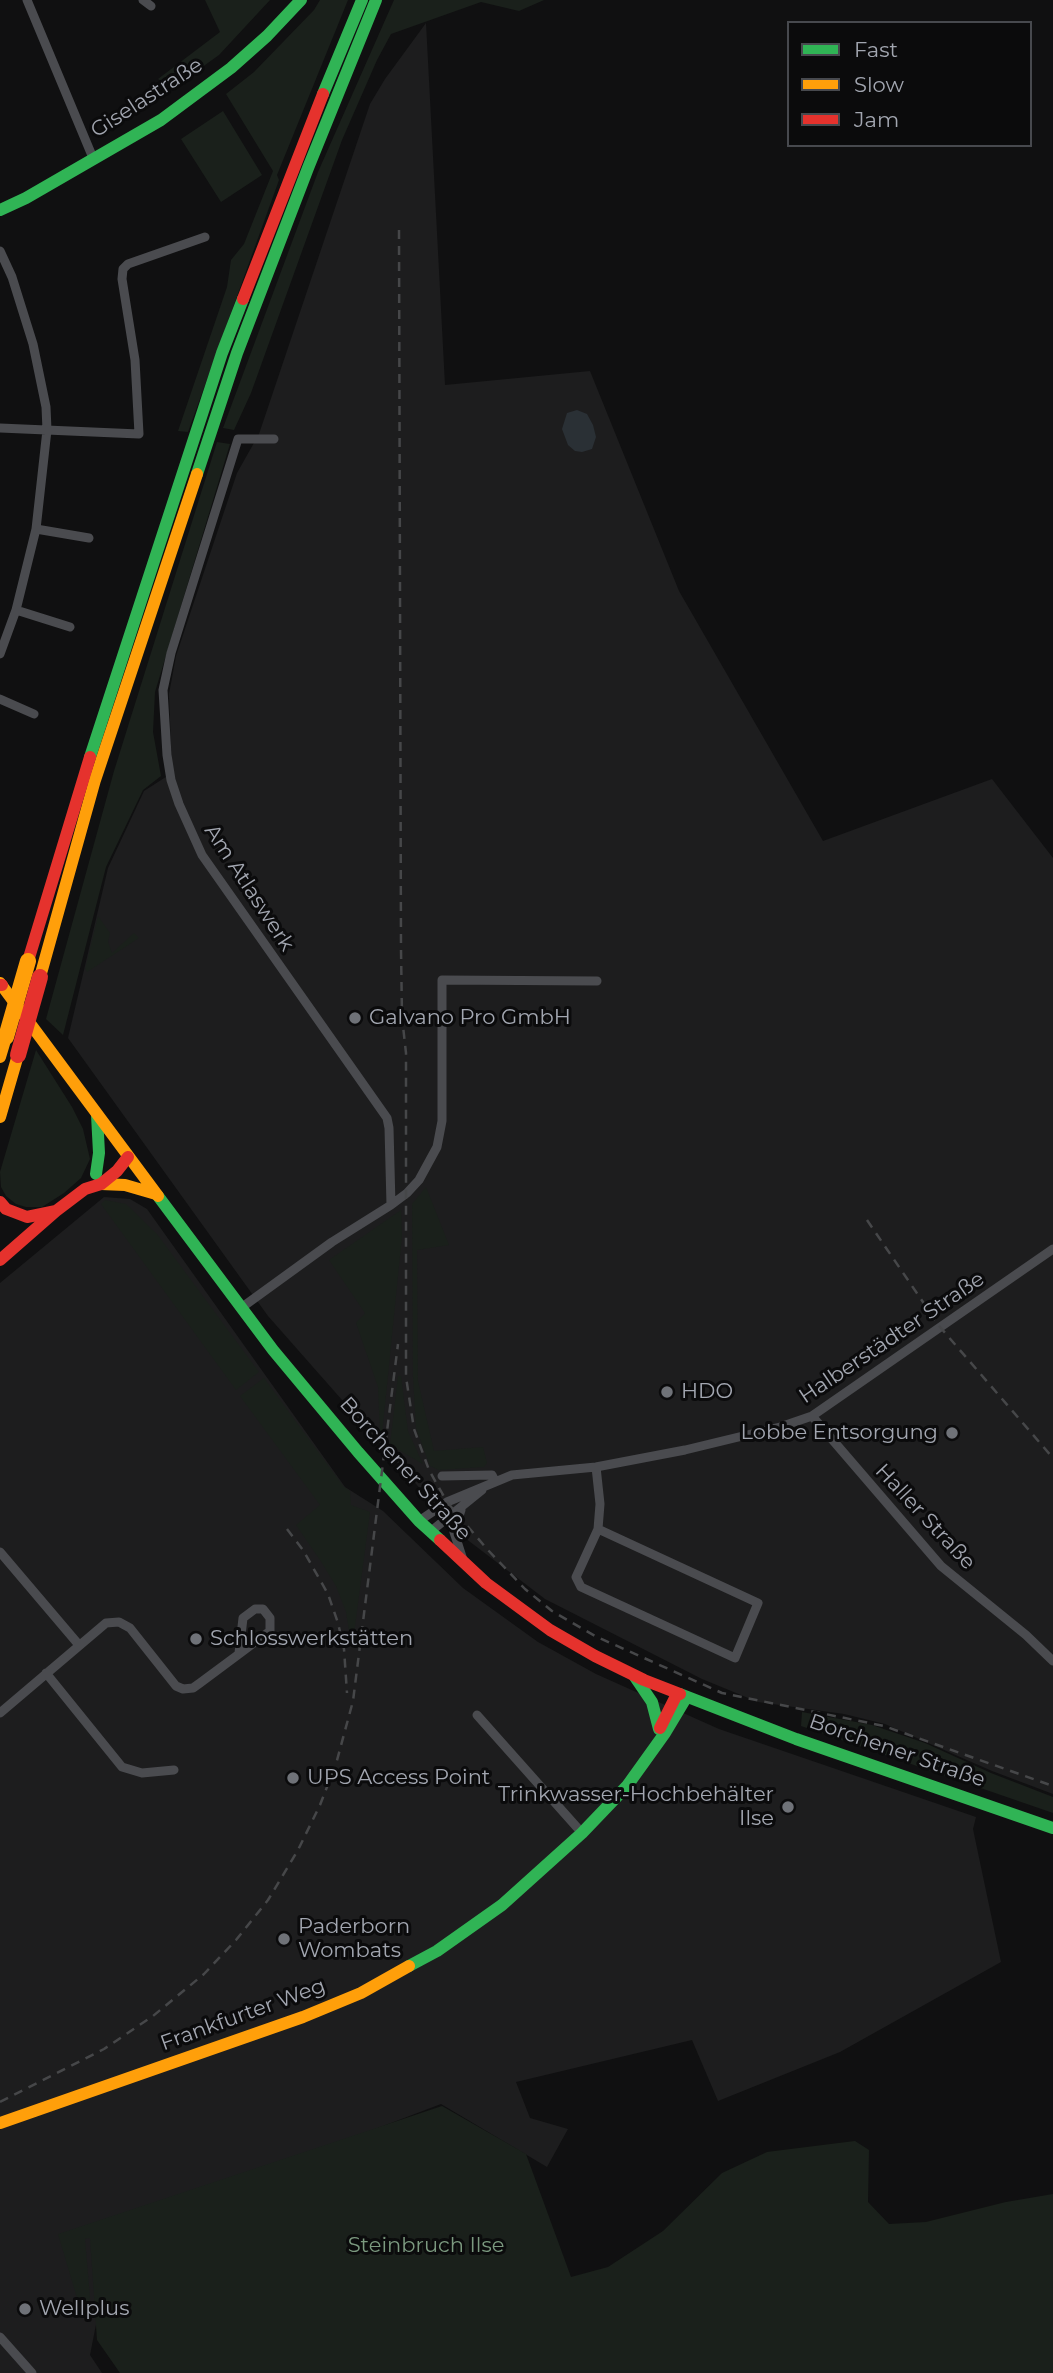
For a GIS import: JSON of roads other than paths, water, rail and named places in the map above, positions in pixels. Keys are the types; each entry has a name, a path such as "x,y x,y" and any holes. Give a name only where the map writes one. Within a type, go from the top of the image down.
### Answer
{"main road":[{"name":"Giselastraße","path":"0,210 26,198 161,120 231,68 267,36 301,0"},
{"path":"0,1057 100,722 222,353 294,165 362,0"},
{"path":"0,1117 95,780 232,366 376,0"},
{"name":"Borchener Straße","path":"1,984 242,1308 327,1415 425,1526 464,1563 550,1630 681,1696 1053,1828"},
{"path":"94,1182 99,1153 97,1115"},
{"path":"0,1260 94,1182 117,1159 128,1157"},
{"path":"94,1182 124,1185 156,1194"},
{"path":"0,1202 6,1209 27,1216 56,1211"},
{"path":"633,1674 652,1702 659,1729"},
{"name":"Frankfurter Weg","path":"653,1748 659,1729 681,1696"},
{"name":"Frankfurter Weg","path":"0,2123 241,2040 360,1993 437,1951 502,1905 582,1833 627,1786 665,1733 681,1696"}],"street":[{"path":"27,0 93,158"},
{"path":"0,428 138,434 135,360 122,279 123,269 128,264 205,237"},
{"path":"0,251 16,289 33,344 46,407 47,430 36,529 16,610 0,654"},
{"name":"Am Atlaswerk","path":"274,439 238,439 171,653 163,690 164,730 171,780 193,839 213,872 387,1118 390,1128 391,1205"},
{"path":"36,529 89,538"},
{"path":"16,610 69,626"},
{"path":"0,699 34,713"},
{"path":"242,1308 331,1242 391,1205 419,1180 437,1147 442,1121 442,980 597,981"},
{"name":"Halberstädter Straße","path":"425,1526 447,1502 491,1482 520,1474 596,1467 715,1444 812,1416 1053,1249"},
{"name":"Haller Straße","path":"812,1416 941,1566 1026,1635 1053,1661"},
{"path":"596,1467 600,1504 598,1529 576,1577 581,1587 735,1658 758,1603 598,1529"},
{"name":"Halberstädter Straße","path":"425,1526 462,1508 491,1482 492,1475 442,1476"},
{"path":"462,1508 454,1532 464,1563"},
{"path":"0,1552 79,1645"},
{"path":"0,1713 107,1623 119,1622 130,1628 176,1686 184,1689 193,1688 239,1654 270,1631 270,1618 263,1609 255,1609 243,1618 239,1654"},
{"path":"46,1674 122,1767 142,1773 174,1770"},
{"path":"477,1714 582,1833"},
{"path":"0,2337 32,2373"}],"railway":[{"path":"399,230 401,949 402,1017 406,1053 406,1377 414,1429 429,1470 447,1502 525,1589 552,1611 595,1636 722,1693 884,1726 1053,1786"},
{"path":"867,1220 940,1327 1053,1458"},
{"path":"0,2102 104,2049 153,2016 204,1974 268,1900 298,1850 336,1764 353,1701 398,1344"},
{"path":"287,1529 303,1550 328,1594 344,1649 347,1693"}],"place":[{"name":"Galvano Pro GmbH","path":"355,1018"},
{"name":"HDO","path":"667,1392"},
{"name":"Lobbe Entsorgung","path":"952,1433"},
{"name":"Schlosswerkstätten","path":"196,1639"},
{"name":"UPS Access Point","path":"293,1778"},
{"name":"Trinkwasser-Hochbehälter Ilse","path":"788,1807"},
{"name":"Paderborn Wombats","path":"284,1939"},
{"name":"Wellplus","path":"25,2309"}],"park label":[{"name":"Steinbruch Ilse","path":"426,2246"}]}
